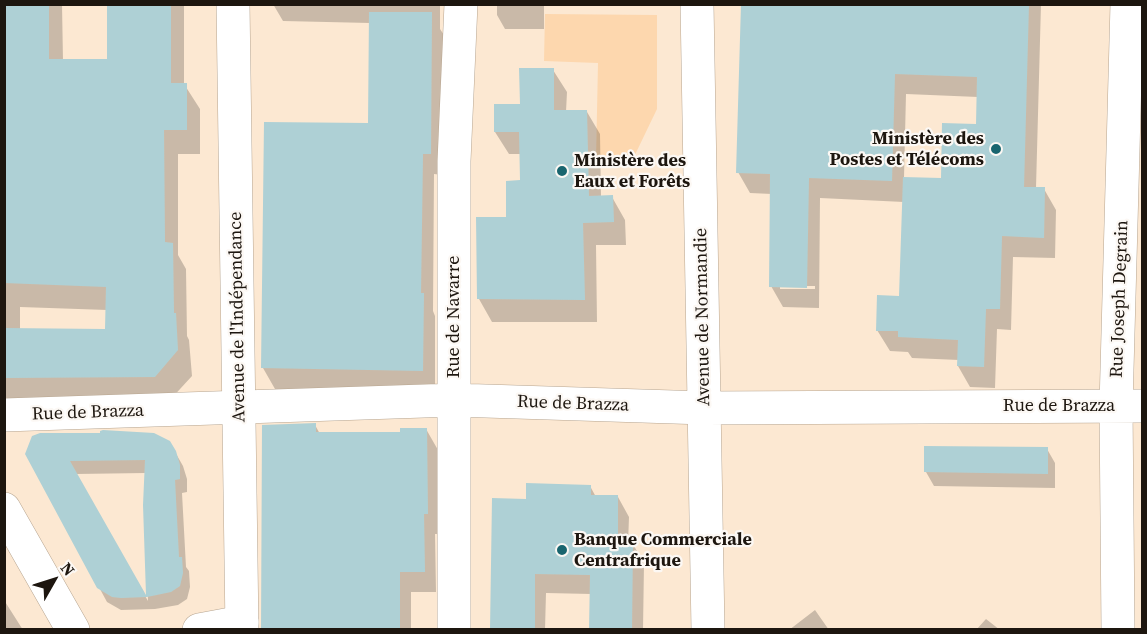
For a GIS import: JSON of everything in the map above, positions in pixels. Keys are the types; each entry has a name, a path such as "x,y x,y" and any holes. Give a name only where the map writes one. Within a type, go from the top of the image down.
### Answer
{"street":[{"name":"Avenue de l'Indépendance","path":"233,4 242,626"},
{"name":"Rue de Navarre","path":"454,630 454,161 461,4"},
{"name":"Avenue de Normandie","path":"697,4 708,630"},
{"name":"Rue Joseph Degrain","path":"1118,630 1129,406 1127,4"},
{"name":"Rue de Brazza","path":"4,416 454,400 705,408 1129,406"},
{"path":"4,509 73,630"},
{"path":"198,630 242,626"}],"shaded area":[{"path":"545,14 657,15 657,109 632,161 596,160 598,63 544,61"}],"building":[{"path":"4,4 49,4 49,59 107,59 107,4 171,4 171,83 187,83 187,130 164,130 165,242 173,243 174,313 176,313 178,350 155,377 4,378 4,328 105,329 106,287 4,283"},
{"path":"741,4 1029,4 1024,187 1045,187 1044,238 1002,236 1000,309 986,309 984,367 957,366 958,340 898,337 898,331 876,331 877,295 899,296 903,177 941,178 942,123 976,124 977,77 895,74 892,181 809,178 807,288 769,287 770,174 736,173"},
{"path":"369,12 432,12 431,154 423,154 421,293 424,293 423,371 261,368 264,122 368,123"},
{"path":"519,68 554,68 554,110 587,110 589,196 613,195 614,222 583,223 585,300 477,299 476,217 506,217 506,181 520,180 519,132 494,132 494,104 520,104"},
{"path":"316,423 316,432 400,432 400,428 427,428 428,514 424,514 425,572 400,572 400,630 261,630 262,425"},
{"path":"100,431 154,433 170,441 176,451 180,465 180,479 175,480 179,557 182,557 183,573 180,586 171,592 147,597 121,598 112,597 97,588 25,454 32,436 40,433 100,433","holes":["145,460 143,505 146,595 70,461"]},
{"path":"924,446 1048,447 1048,474 924,472"},
{"path":"526,483 591,485 591,495 618,495 618,542 633,543 632,630 589,630 590,575 535,574 535,630 490,630 492,498 526,499"}],"place":[{"name":"Ministère des Postes et Télécoms","path":"996,149"},
{"name":"Ministère des Eaux et Forêts","path":"562,171"},
{"name":"Banque Commerciale Centrafrique","path":"562,550"}]}
